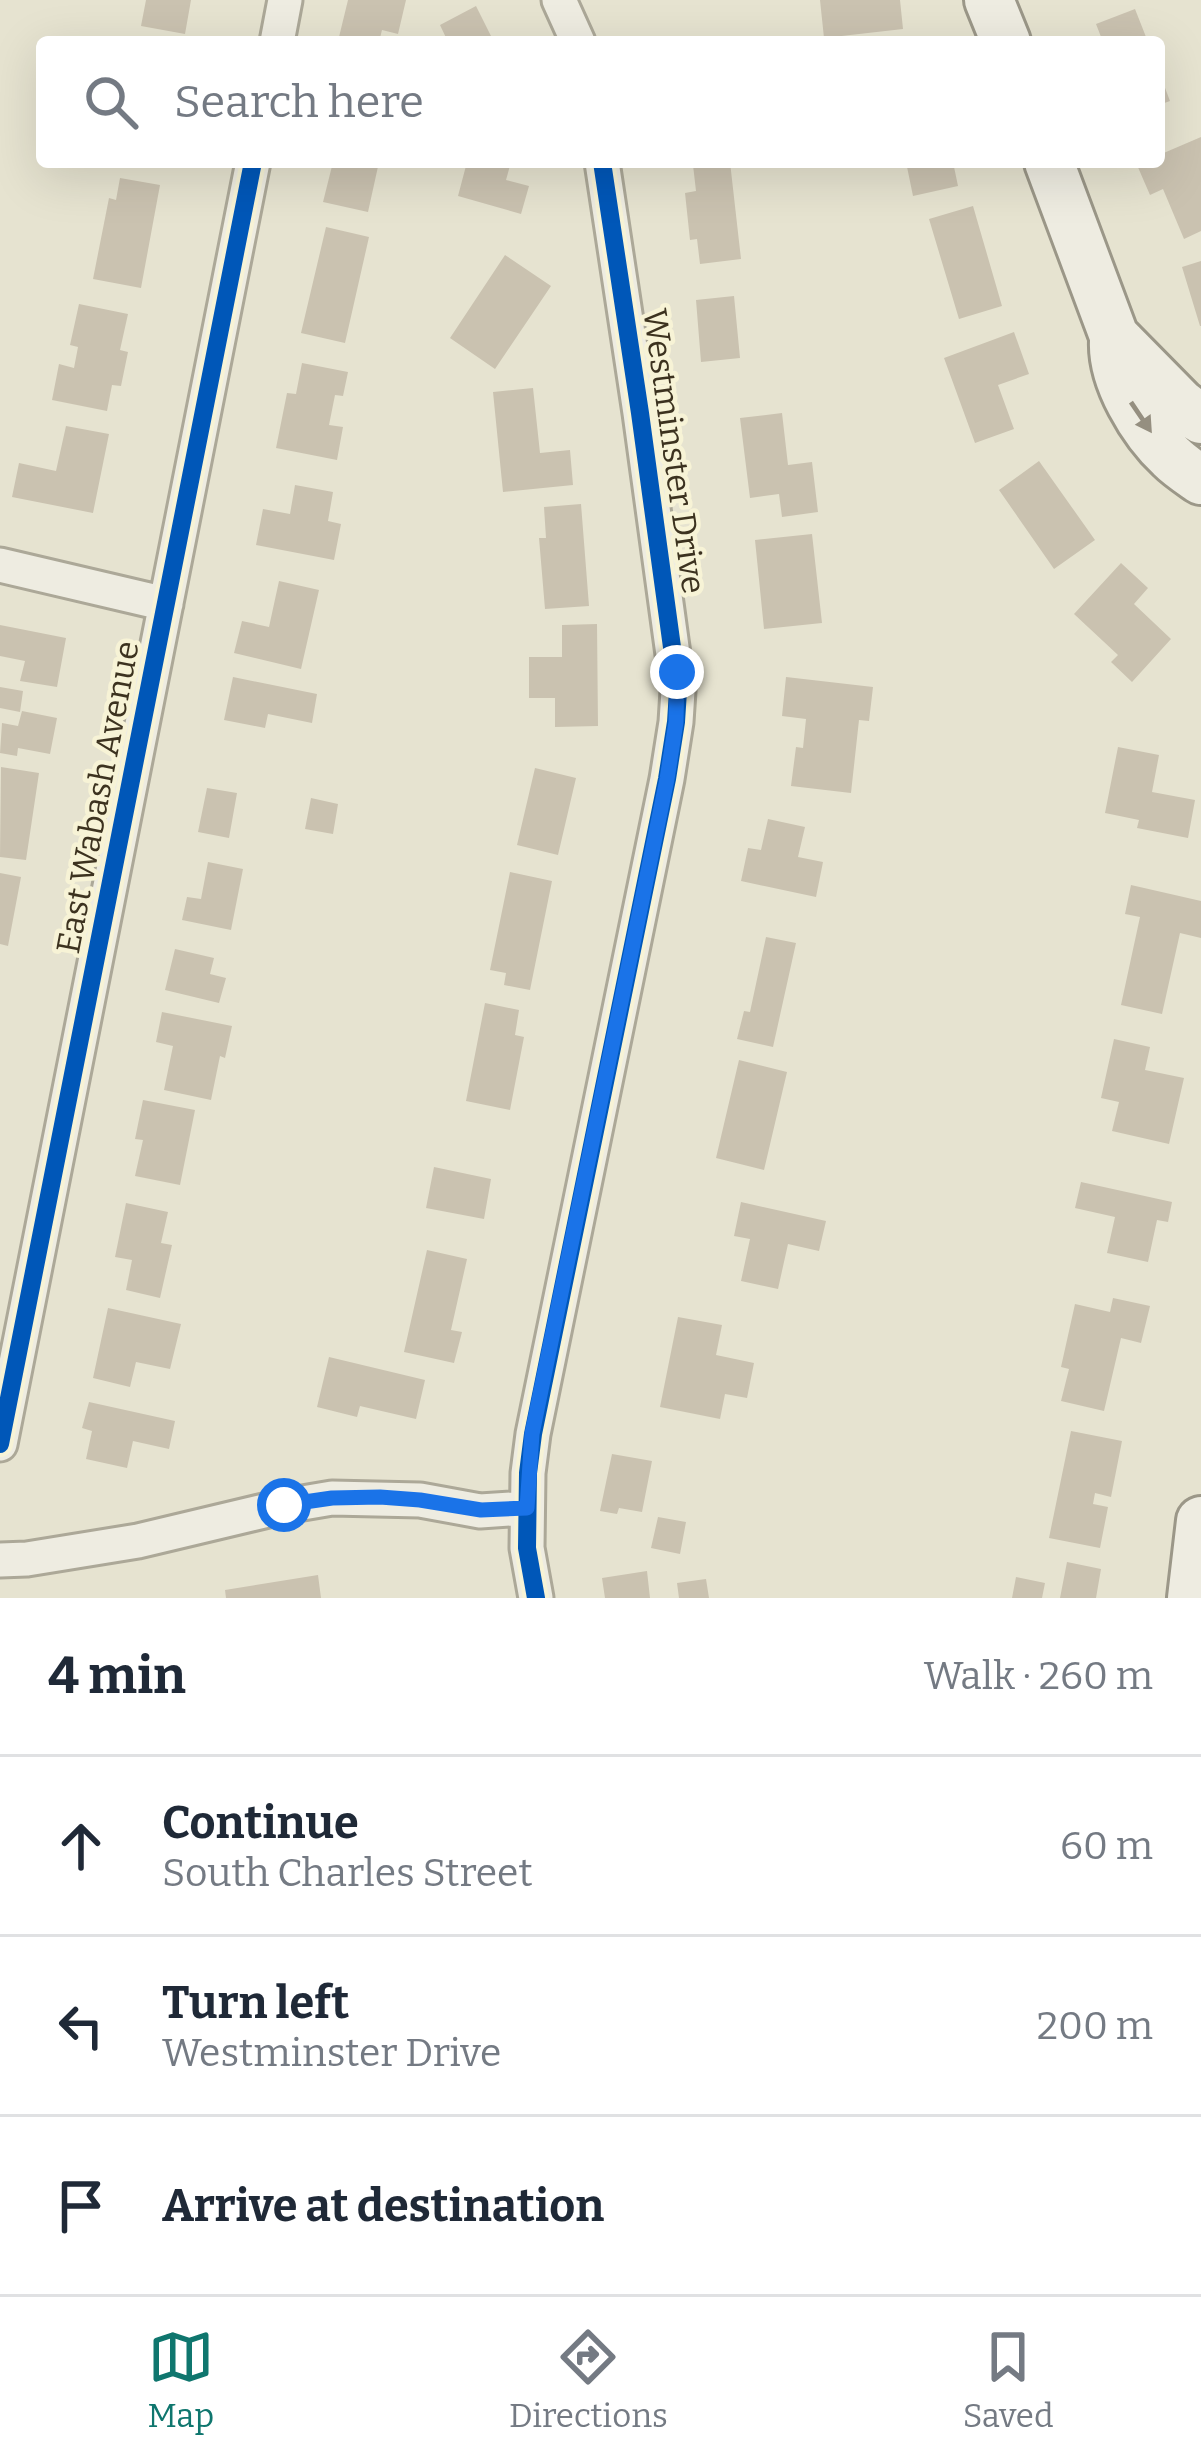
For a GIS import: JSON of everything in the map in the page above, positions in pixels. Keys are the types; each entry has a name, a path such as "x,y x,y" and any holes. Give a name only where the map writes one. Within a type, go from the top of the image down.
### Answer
{"street":[{"path":"278,36 285,0"},
{"path":"559,0 575,36"},
{"path":"988,0 1003,36"},
{"name":"East Wabash Avenue","path":"0,1444 252,168"},
{"name":"Westminster Drive","path":"536,1598 527,1548 532,1434 676,722 677,672 603,168"},
{"path":"1050,168 1114,336 1180,404 1201,418"},
{"path":"1114,336 1113,358 1133,409 1170,457 1201,480"},
{"path":"0,566 166,604"},
{"path":"0,1560 138,1541 332,1498 420,1500 481,1510 527,1508"},
{"path":"1192,1598 1201,1521"}],"building":[{"path":"146,0 191,0 185,34 141,26"},
{"path":"348,0 406,0 398,34 382,30 380,36 339,36"},
{"path":"820,0 900,0 903,29 824,36"},
{"path":"476,6 491,36 445,36 440,25"},
{"path":"1135,9 1146,36 1101,36 1096,24"},
{"path":"1201,137 1201,231 1184,239 1163,189 1150,195 1138,168 1165,168 1165,152"},
{"path":"332,168 378,168 368,212 323,202"},
{"path":"465,168 509,168 506,180 529,186 521,214 458,196"},
{"path":"693,168 731,168 741,259 700,264 697,239 690,240 685,193 696,191"},
{"path":"907,168 954,168 958,186 913,196"},
{"path":"120,178 160,185 141,288 93,279 109,198 116,200"},
{"path":"973,206 1002,306 959,319 929,219"},
{"path":"326,227 369,237 345,343 301,333"},
{"path":"505,255 551,286 495,369 450,338"},
{"path":"1201,261 1201,326 1200,326 1182,267"},
{"path":"734,296 740,358 701,362 696,300"},
{"path":"79,304 128,314 120,350 128,352 121,386 112,385 107,411 52,400 59,364 74,368 78,347 70,345"},
{"path":"1014,332 1029,374 998,385 1014,429 975,443 944,358"},
{"path":"302,363 348,372 343,396 335,395 329,425 343,427 337,460 276,448 287,393 296,394"},
{"path":"533,388 540,453 570,450 573,485 503,492 493,392"},
{"path":"782,413 788,465 812,462 818,512 782,517 779,494 750,498 740,418"},
{"path":"66,426 109,434 93,513 12,497 19,463 56,471"},
{"path":"1039,461 1095,540 1054,569 999,490"},
{"path":"295,485 333,492 328,521 341,524 334,560 256,545 263,509 290,514"},
{"path":"581,504 589,606 545,609 539,538 546,538 544,507"},
{"path":"812,534 822,623 764,629 755,540"},
{"path":"1121,563 1148,588 1134,604 1171,639 1132,682 1111,662 1118,655 1074,614"},
{"path":"279,581 319,590 301,669 234,653 242,621 269,627"},
{"path":"597,624 598,726 555,727 555,698 529,698 529,657 562,657 562,625"},
{"path":"0,625 66,638 57,687 20,681 25,661 0,656"},
{"path":"233,677 317,694 312,723 268,714 265,728 224,720"},
{"path":"786,677 873,687 869,721 859,720 851,793 791,786 796,747 803,748 806,719 782,716"},
{"path":"0,687 23,691 20,712 0,708"},
{"path":"22,711 57,718 50,754 18,748 17,756 0,753 2,723 18,726"},
{"path":"1118,747 1159,755 1152,792 1195,800 1188,838 1137,828 1139,820 1105,813"},
{"path":"1,767 39,773 26,860 0,857"},
{"path":"535,768 576,778 558,855 517,845"},
{"path":"207,788 237,793 229,838 198,832"},
{"path":"311,798 338,804 333,834 305,829"},
{"path":"768,819 805,827 798,857 823,862 816,897 741,881 748,848 761,850"},
{"path":"208,862 243,869 231,930 182,920 187,897 201,899"},
{"path":"510,872 552,881 530,990 504,985 506,973 490,970"},
{"path":"0,873 21,877 8,946 0,944"},
{"path":"1131,885 1201,901 1201,938 1180,933 1162,1014 1121,1005 1140,917 1125,914"},
{"path":"766,937 796,943 773,1047 737,1039 744,1011 750,1012"},
{"path":"175,949 214,958 210,974 226,978 219,1003 165,990"},
{"path":"485,1003 519,1010 515,1035 524,1037 510,1110 466,1101"},
{"path":"162,1012 232,1026 211,1100 164,1090 173,1046 156,1042"},
{"path":"1114,1039 1150,1047 1145,1070 1184,1078 1169,1144 1112,1131 1119,1102 1101,1098"},
{"path":"739,1060 787,1072 764,1170 716,1158"},
{"path":"143,1100 195,1110 180,1185 135,1176 143,1140 135,1139"},
{"path":"434,1167 491,1179 484,1219 426,1208"},
{"path":"1081,1182 1172,1202 1168,1222 1157,1220 1148,1262 1107,1253 1115,1217 1075,1208"},
{"path":"741,1202 826,1221 819,1251 788,1244 778,1289 741,1281 750,1239 734,1236"},
{"path":"126,1203 168,1212 161,1243 172,1245 160,1298 126,1290 132,1260 115,1257"},
{"path":"427,1250 467,1259 451,1330 462,1332 454,1363 404,1352"},
{"path":"1113,1298 1150,1306 1141,1343 1121,1338 1104,1411 1061,1401 1069,1369 1061,1367 1075,1304 1110,1312"},
{"path":"108,1308 181,1324 170,1369 136,1362 130,1387 93,1378"},
{"path":"678,1317 722,1325 716,1355 754,1363 747,1398 725,1394 720,1419 660,1407"},
{"path":"329,1357 425,1380 416,1419 360,1406 357,1417 317,1407"},
{"path":"89,1402 175,1421 169,1449 133,1441 127,1468 86,1459 92,1431 82,1428"},
{"path":"1071,1431 1122,1441 1111,1497 1095,1493 1093,1504 1108,1507 1100,1548 1049,1538"},
{"path":"612,1454 652,1461 642,1512 600,1511"},
{"path":"658,1517 686,1522 680,1554 651,1548"},
{"path":"1067,1562 1101,1569 1096,1598 1060,1598"},
{"path":"647,1571 650,1598 605,1598 602,1578"},
{"path":"318,1575 321,1598 226,1598 225,1590"},
{"path":"1016,1577 1045,1583 1042,1598 1012,1598"},
{"path":"706,1579 709,1598 679,1598 677,1583"}],"cycle path":[{"path":"0,1444 252,168"},
{"path":"536,1598 527,1548 533,1434 667,779 678,691 603,168"}],"route":[{"path":"284,1505 380,1497 481,1510 527,1508 532,1434 667,779 676,722 677,672"}]}
